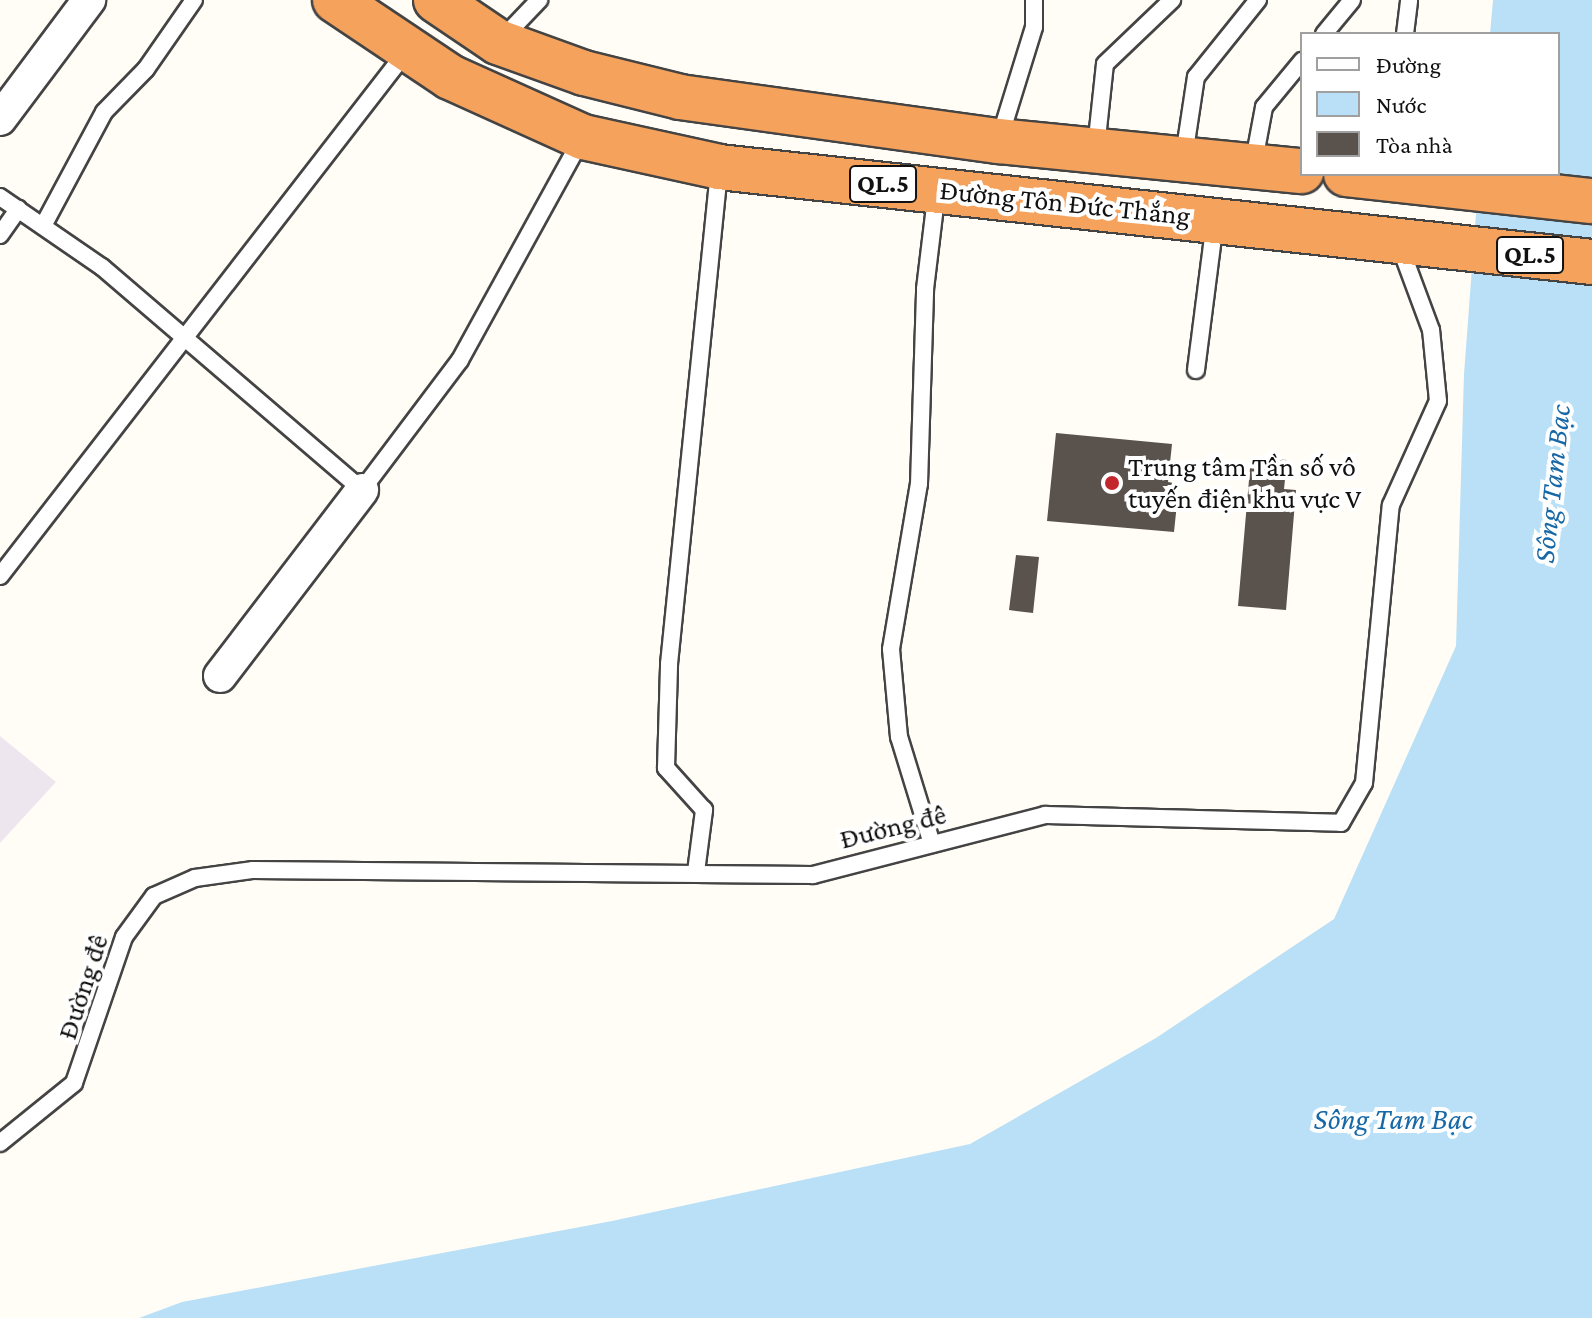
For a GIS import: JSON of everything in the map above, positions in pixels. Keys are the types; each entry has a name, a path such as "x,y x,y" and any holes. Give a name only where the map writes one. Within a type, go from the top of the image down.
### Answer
{"highway":[{"name":"Đường Tôn Đức Thắng","path":"335,0 450,77 583,137 719,167 1592,262"},
{"name":"Đường Tôn Đức Thắng","path":"436,0 498,42 584,73 680,97 999,141 1096,148 1183,161 1300,171"},
{"name":"QL.5","path":"1381,176 1592,201"}],"street":[{"path":"0,119 89,0"},
{"path":"220,676 362,490"}],"lane":[{"path":"43,226 104,112 146,69 194,0"},
{"path":"498,42 539,0"},
{"path":"999,141 1034,27 1034,0"},
{"path":"1096,148 1105,64 1172,0"},
{"path":"1183,161 1196,77 1258,0"},
{"path":"1326,32 1352,0"},
{"path":"1405,32 1409,0"},
{"path":"0,576 188,339 407,51"},
{"path":"1252,168 1264,107 1300,63"},
{"path":"0,197 43,226 188,339 362,490 460,360 583,137"},
{"path":"696,872 704,810 666,768 668,694 719,167"},
{"path":"932,844 899,737 891,649 919,484 925,289 937,190"},
{"path":"0,235 18,209"},
{"path":"1196,370 1215,219"},
{"name":"Đường đê","path":"0,1143 74,1083 124,937 154,896 195,878 253,870 417,875 696,872 813,875 1045,815 1341,823 1364,783 1391,505 1438,401 1431,330 1397,239"}],"shaded area":[{"path":"0,736 56,782 0,843"}],"water":[{"name":"Sông Tam Bạc","path":"1493,0 1592,0 1592,1318 139,1318 182,1302 612,1221 970,1144 1156,1038 1334,919 1456,646 1464,374 1479,176 1560,176 1560,32 1490,32"}],"building":[{"name":"Trung tâm Tần số vô tuyến điện khu vực V","path":"1056,433 1172,444 1168,482 1179,484 1174,532 1047,521"},
{"path":"1251,457 1287,460 1284,489 1296,490 1286,610 1238,606"},
{"path":"1016,555 1039,557 1033,613 1009,610"}],"place":[{"name":"Trung tâm Tần số vô tuyến điện khu vực V","path":"1112,483"}]}
